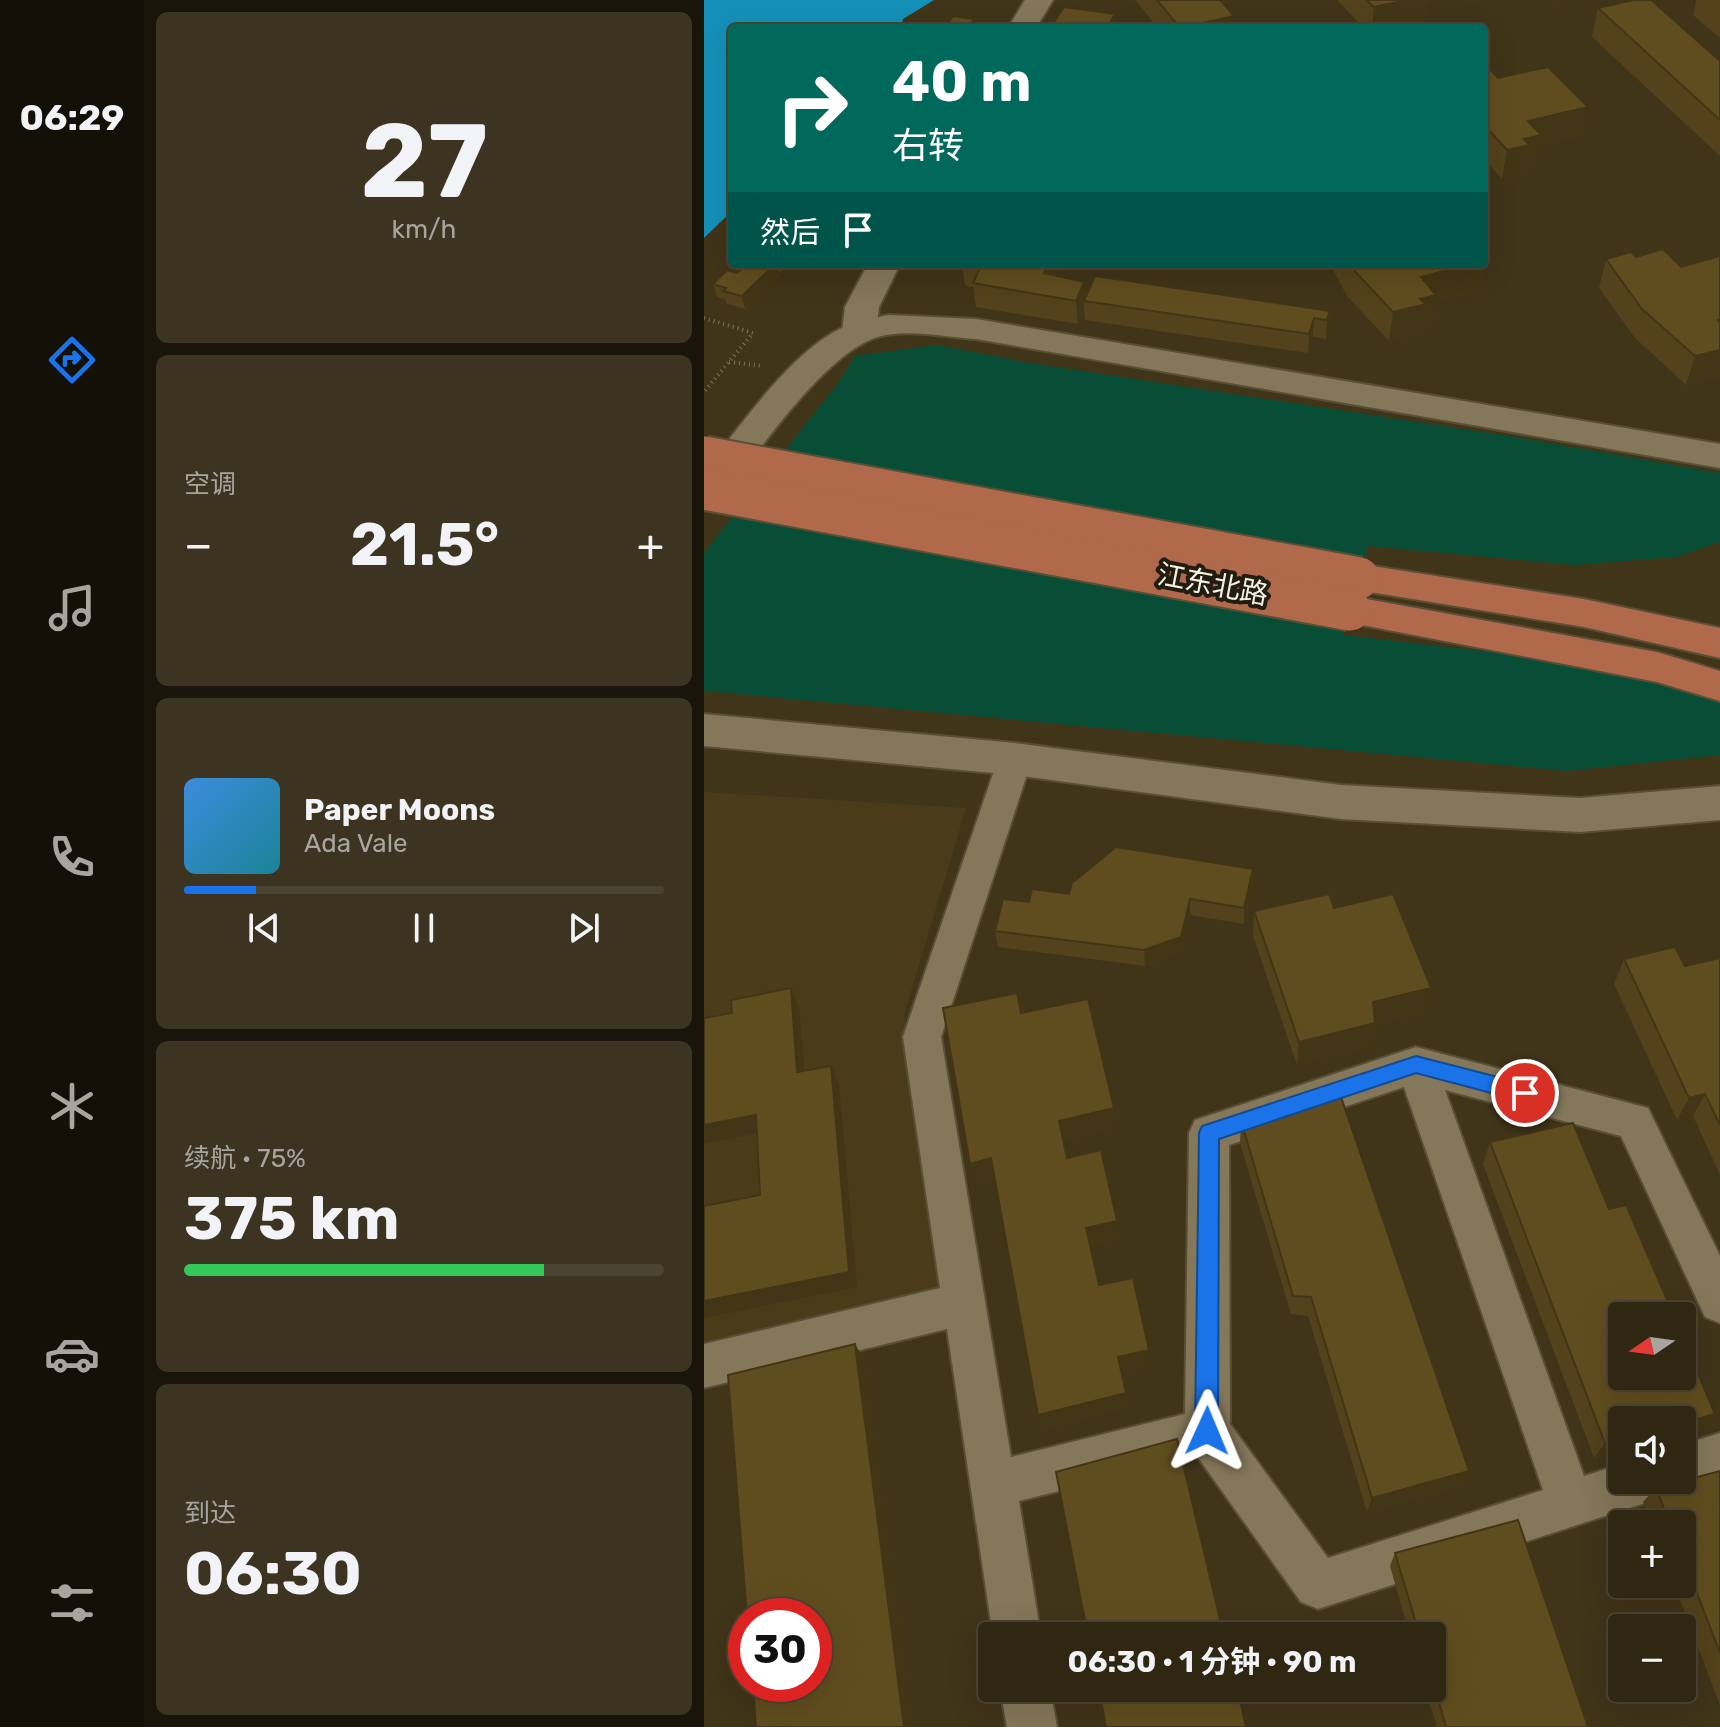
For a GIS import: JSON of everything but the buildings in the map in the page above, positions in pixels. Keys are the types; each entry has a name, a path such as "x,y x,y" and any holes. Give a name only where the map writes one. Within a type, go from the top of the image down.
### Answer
{"main road":[{"path":"1024,24 1039,0"},
{"path":"859,332 862,307 882,268"},
{"path":"704,495 807,371 859,332 913,323 976,329 1720,456"},
{"name":"江东北路","path":"704,457 1355,594 1657,667 1720,686"},
{"name":"江东北路","path":"704,489 1355,594 1584,613 1720,643"},
{"path":"704,730 1015,759 1341,802 1580,815 1720,803"}],"street":[{"path":"1015,759 922,1037 1015,1622"},
{"path":"1416,1065 1571,1504"},
{"path":"1608,1492 1318,1585 1207,1431 1209,1133 1416,1065 1634,1121 1720,1302"},
{"path":"704,1366 964,1304"},
{"path":"993,1484 1207,1431"},
{"path":"1696,1464 1720,1456"},
{"path":"1028,1702 1032,1727"}],"path":[{"path":"704,318 753,333 704,392"}],"shaded area":[{"path":"704,792 966,808 904,1015 947,1292 704,1347"}],"green space":[{"path":"937,345 1030,363 1509,436 1720,473 1720,542 1676,557 1574,565 1368,546 1343,635 1622,667 1720,703 1720,755 1567,771 704,691 704,553 839,382 855,356"}],"water":[{"path":"704,0 934,0 903,19 902,24 728,24 728,215 704,238"}],"route":[{"path":"1207,1431 1209,1133 1416,1065 1525,1093"}]}
